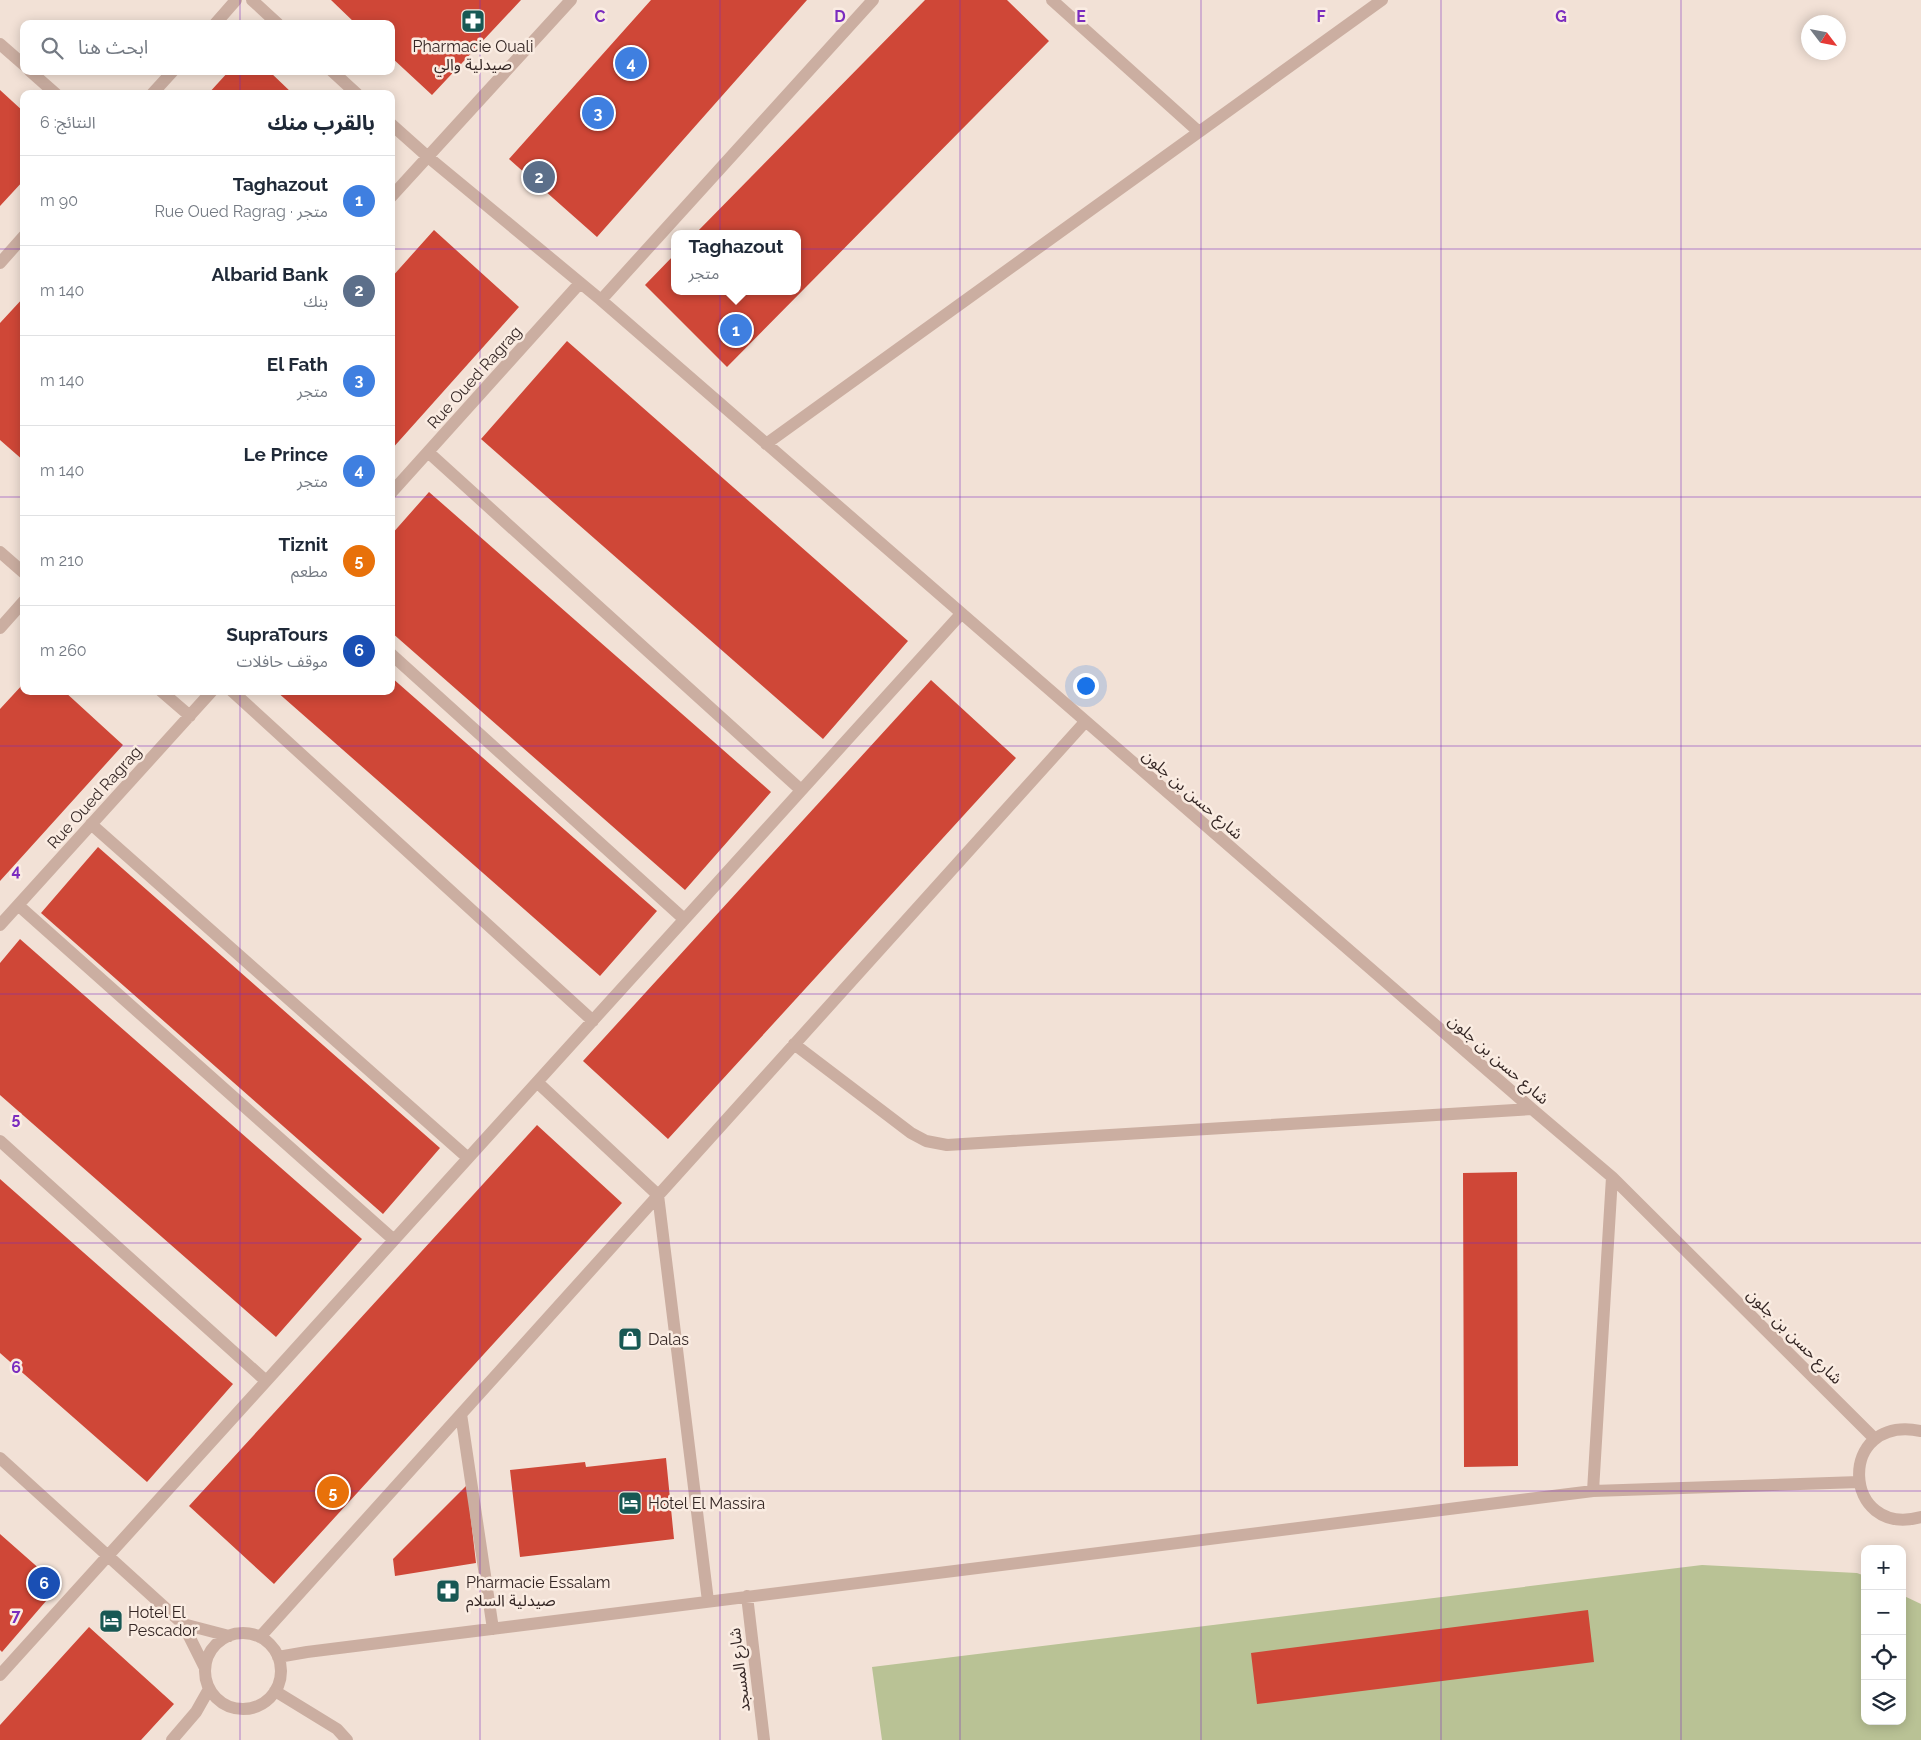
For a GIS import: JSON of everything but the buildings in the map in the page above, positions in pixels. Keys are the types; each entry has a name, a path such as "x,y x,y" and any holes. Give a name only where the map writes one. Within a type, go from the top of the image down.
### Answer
{"street":[{"path":"218,20 236,0"},
{"path":"252,0 274,20"},
{"path":"395,193 571,0"},
{"path":"601,300 873,0"},
{"path":"1052,0 1199,132"},
{"path":"766,444 1382,0"},
{"path":"0,44 20,62"},
{"path":"35,75 51,90"},
{"path":"155,90 169,75"},
{"path":"336,75 353,90"},
{"name":"شارع حسن بن جلون","path":"395,128 601,300 1085,722 1612,1177 1875,1439"},
{"path":"0,262 20,240"},
{"name":"Rue Oued Ragrag","path":"395,489 580,283"},
{"path":"428,452 801,790"},
{"path":"0,552 20,570"},
{"path":"0,628 20,606"},
{"path":"1,1671 961,614"},
{"path":"395,658 684,919"},
{"path":"166,695 190,716"},
{"name":"Rue Oued Ragrag","path":"0,925 208,695"},
{"path":"236,695 593,1021"},
{"path":"260,1636 1085,722"},
{"path":"91,824 468,1158"},
{"path":"18,905 394,1240"},
{"path":"794,1044 911,1133 926,1141 946,1145 1532,1109"},
{"path":"536,1082 658,1195 708,1601"},
{"path":"0,1141 266,1380"},
{"path":"1594,1491 1612,1177"},
{"path":"460,1414 493,1629"},
{"path":"1921,1431 1905,1428 1889,1431 1875,1439 1865,1451 1859,1466 1859,1482 1864,1497 1875,1510 1888,1518 1904,1521 1921,1517"},
{"path":"0,1458 184,1624 205,1668"},
{"path":"278,1657 746,1596 1594,1491 1859,1482"},
{"name":"شارع المسجد","path":"746,1596 764,1740"},
{"path":"184,1624 228,1636"},
{"path":"239,1633 260,1636 274,1649 278,1657 280,1668 279,1680 275,1691 267,1699 252,1707 235,1708 224,1704 209,1689 206,1679 205,1668 212,1648 219,1640 239,1633"},
{"path":"172,1740 196,1712 209,1689"},
{"path":"275,1691 337,1729 347,1740"},
{"path":"196,1712 224,1704"}],"green space":[{"path":"1702,1565 1857,1573 1861,1574 1861,1725 1906,1725 1906,1597 1921,1604 1921,1740 882,1740 872,1667"}],"place":[{"name":"Pharmacie Ouali صيدلية والي","path":"473,21"},
{"name":"Le Prince","path":"631,63"},
{"name":"El Fath","path":"598,113"},
{"name":"Albarid Bank","path":"539,177"},
{"name":"Taghazout","path":"736,330"},
{"name":"Dalas","path":"630,1339"},
{"name":"Tiznit","path":"333,1492"},
{"name":"Hotel El Massira","path":"630,1503"},
{"name":"SupraTours","path":"44,1583"},
{"name":"Pharmacie Essalam صيدلية السلام","path":"448,1591"},
{"name":"Hotel El Pescador","path":"111,1621"}]}
